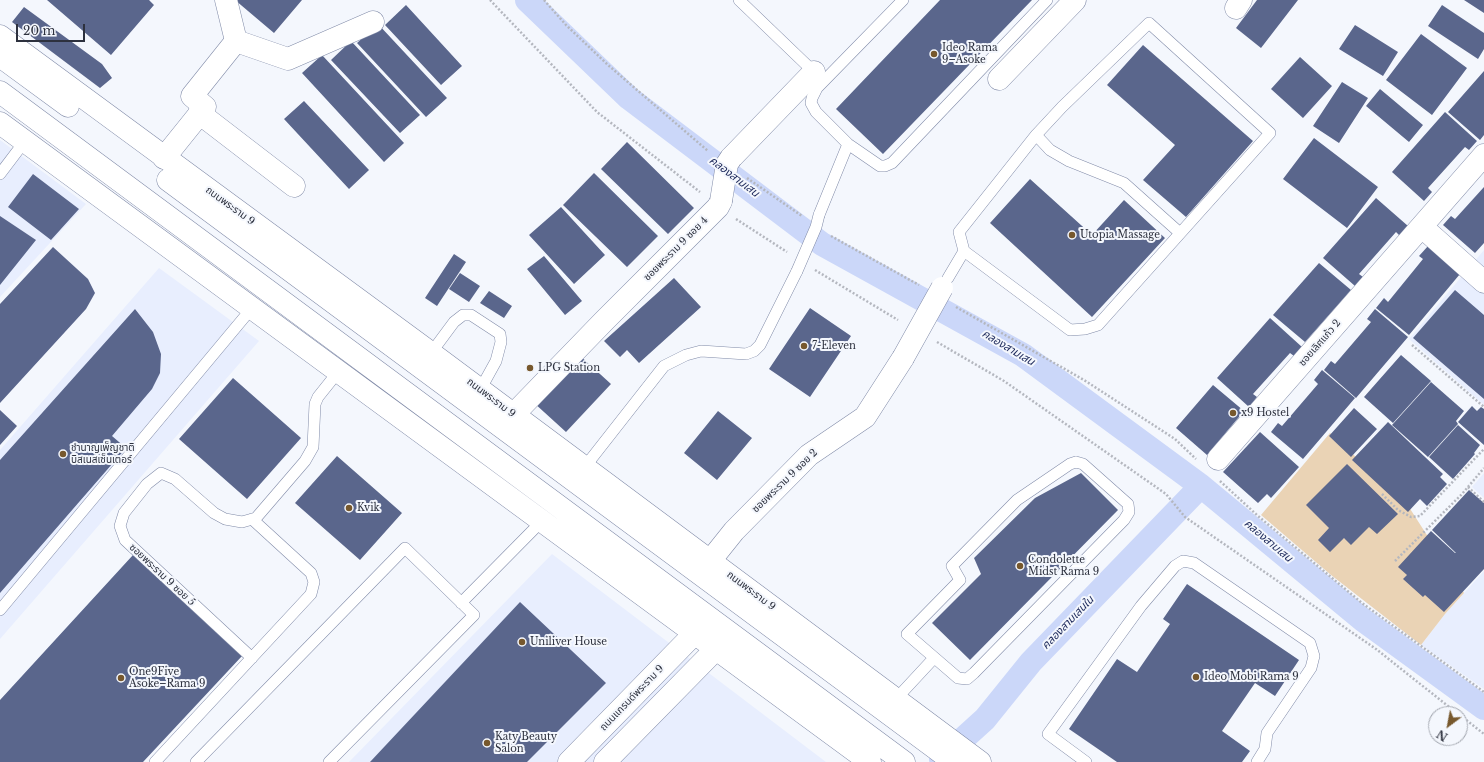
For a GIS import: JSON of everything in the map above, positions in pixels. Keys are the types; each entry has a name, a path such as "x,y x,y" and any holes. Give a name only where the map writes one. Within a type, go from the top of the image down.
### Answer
{"main road":[{"path":"226,0 236,41"},
{"path":"999,79 1075,0"},
{"path":"236,41 288,59 373,22"},
{"name":"ถนนพระราม 9","path":"0,36 431,353 980,762"},
{"path":"164,158 205,106 192,96 236,41"},
{"name":"ถนนพระราม 9","path":"0,56 954,762"},
{"name":"ซอยพระราม 9 ซอย 4","path":"513,415 718,207 727,164 814,72"},
{"path":"0,92 904,762"},
{"path":"199,113 294,186"},
{"path":"0,122 338,372 542,520 864,760"},
{"name":"ซอยเลิศแก้ว 2","path":"1211,466 1484,155"},
{"path":"1422,227 1484,282"},
{"name":"ซอยพระราม 9 ซอย 2","path":"710,561 734,531 809,455 865,417 903,358 945,283"},
{"name":"ถนนแกรนด์พระราม 9","path":"569,762 695,633"},
{"path":"605,762 716,649"}],"lane":[{"path":"738,0 814,72"},
{"path":"904,0 817,88 811,103 816,112 848,144 876,164 885,166 892,163 1047,0"},
{"path":"1149,22 1270,133 1180,233 1098,325 1085,329 1070,330 964,251 959,232 1036,135 1062,107 1149,22"},
{"path":"1036,135 1050,150 1069,161 1124,183 1180,233"},
{"path":"0,174 25,141"},
{"path":"584,468 664,366 686,355 701,351 746,354 754,351 760,345 797,271 816,227 848,144"},
{"path":"945,283 964,251"},
{"path":"0,610 252,308"},
{"path":"431,353 454,322 463,315 471,315 500,334 501,342 496,361 480,390"},
{"path":"155,762 311,594 314,582 311,573 252,520 256,518 305,461 313,447 315,404 318,396 338,372"},
{"path":"1076,462 1083,464 1128,504 1129,512 1124,520 967,679 958,678 934,658 907,634 960,580 952,566 1017,500 1076,462"},
{"name":"ซอยพระราม 9 ซอย 5","path":"252,520 242,522 225,519 214,513 175,479 161,473 147,484 124,513 120,526 125,540 252,658"},
{"path":"461,602 542,520"},
{"path":"196,762 406,548 474,615 329,762"},
{"path":"1086,762 1048,734 1141,606 1175,566 1183,561 1194,563 1310,643 1314,656 1311,668 1267,733 1266,749 1257,762"},
{"path":"896,699 934,658"}],"path":[{"path":"490,0 597,112 719,204 781,248"},
{"path":"544,0 566,25 608,65 729,163 786,205"},
{"path":"850,247 911,281"},
{"path":"823,275 892,316"},
{"path":"958,308 1084,380 1174,439 1211,466 1258,516 1362,603 1484,692"},
{"path":"932,340 1004,381 1166,494 1185,517 1376,649 1448,706"},
{"path":"1412,345 1484,407"},
{"path":"1382,494 1398,510 1411,518 1420,516 1484,450"},
{"path":"1395,561 1468,487 1484,468"},
{"path":"1468,487 1484,502"},
{"path":"1468,722 1484,734"}],"shaded area":[{"path":"0,140 86,204 0,297"},
{"path":"1484,250 1484,405 1409,339"},
{"path":"159,268 259,341 0,639 0,450"},
{"path":"1330,433 1407,504 1464,593 1445,614 1421,645 1331,575 1261,515"},
{"path":"1484,473 1484,498 1472,487"},
{"path":"552,554 826,762 349,762"},
{"path":"1484,571 1484,689 1421,645 1445,614"}],"building":[{"path":"47,0 149,0 154,5 111,55"},
{"path":"235,0 302,0 274,33"},
{"name":"Ideo Rama 9–Asoke","path":"940,0 1032,0 883,154 836,109"},
{"path":"1257,0 1298,0 1261,48 1236,28"},
{"path":"1464,0 1484,0 1484,13"},
{"path":"406,5 462,66 441,85 385,25"},
{"path":"1442,5 1484,33 1484,49 1478,59 1428,26"},
{"path":"24,7 102,64 112,78 100,88 12,22"},
{"path":"378,24 447,98 426,117 357,43"},
{"path":"1355,25 1398,52 1383,76 1339,49"},
{"path":"1421,34 1467,68 1432,115 1386,80"},
{"path":"351,41 420,115 400,133 331,60"},
{"path":"1143,45 1253,141 1186,217 1143,180 1175,145 1107,85"},
{"path":"322,55 404,143 384,162 302,73"},
{"path":"1300,57 1332,86 1303,118 1271,89"},
{"path":"1484,71 1484,135 1480,140 1448,112"},
{"path":"1342,82 1368,98 1339,143 1313,126"},
{"path":"1380,89 1423,125 1409,142 1366,106"},
{"path":"304,101 369,170 349,189 284,119"},
{"path":"1445,112 1477,141 1469,150 1465,147 1428,188 1432,192 1424,201 1392,172"},
{"path":"1314,138 1378,187 1347,228 1283,179"},
{"path":"627,142 694,208 668,234 601,169"},
{"path":"594,173 658,236 627,267 563,205"},
{"path":"33,174 79,209 51,240 8,207"},
{"path":"1030,179 1092,235 1124,200 1165,238 1092,317 990,223"},
{"path":"1484,187 1484,243 1475,253 1443,225 1451,216 1455,219"},
{"path":"1376,198 1408,226 1400,236 1396,232 1359,274 1363,277 1355,286 1323,258"},
{"path":"561,207 605,255 574,284 529,235"},
{"path":"0,216 36,240 0,285"},
{"path":"1428,246 1460,274 1409,335 1376,308 1384,298 1388,302 1423,259 1419,256"},
{"path":"53,247 88,279 95,293 86,309 0,403 0,304"},
{"path":"454,254 466,262 437,306 425,298"},
{"path":"544,256 582,301 565,315 527,269"},
{"path":"1319,263 1351,290 1305,342 1273,315"},
{"path":"460,273 480,286 469,302 449,289"},
{"path":"674,278 701,307 639,363 627,350 620,357 604,341"},
{"path":"1455,290 1484,315 1484,399 1413,338"},
{"path":"489,291 512,306 504,318 480,303"},
{"path":"810,308 851,336 810,397 769,369"},
{"name":"ชำนาญเพ็ญชาติ บิสเนสเซ็นเตอร์","path":"135,309 153,332 161,354 160,373 152,389 112,436 126,448 0,593 0,460"},
{"path":"1375,309 1408,337 1356,398 1324,370 1331,361 1335,364 1371,322 1367,319"},
{"path":"1270,318 1302,347 1294,356 1290,353 1253,394 1257,397 1249,407 1217,378"},
{"path":"578,354 611,384 566,432 533,402"},
{"path":"1401,355 1431,381 1393,423 1364,397"},
{"path":"1322,370 1355,398 1303,459 1271,432 1278,423 1282,426 1318,384 1314,380"},
{"path":"233,378 301,438 247,499 179,439"},
{"path":"1431,382 1464,411 1456,421 1458,424 1428,457 1392,425"},
{"path":"1213,385 1244,411 1207,455 1176,428"},
{"path":"1472,406 1477,411 1481,407 1484,409 1484,445 1458,422"},
{"path":"1354,408 1377,429 1351,457 1329,436"},
{"path":"0,410 17,426 0,445"},
{"path":"718,411 752,438 717,480 684,453"},
{"path":"1388,422 1443,474 1440,477 1447,484 1427,506 1420,499 1408,512 1352,460"},
{"path":"1458,425 1480,445 1474,453 1475,454 1453,479 1429,457"},
{"path":"1260,432 1299,467 1271,498 1267,494 1258,503 1223,472"},
{"name":"Kvik","path":"337,456 402,513 360,560 295,503"},
{"path":"1347,464 1398,514 1377,534 1369,527 1351,545 1344,538 1330,552 1318,540 1329,528 1306,505"},
{"name":"Condolette Midst Rama 9","path":"1081,473 1118,510 970,660 932,623 981,574 974,558 1035,498"},
{"path":"1469,490 1484,503 1484,569 1444,612 1425,595 1423,597 1403,579 1407,575 1398,567 1431,531 1456,553 1432,530"},
{"name":"One9Five Asoke–Rama 9","path":"133,555 242,656 143,762 0,762 0,700"},
{"name":"Ideo Mobi Rama 9","path":"1187,584 1299,660 1275,696 1255,683 1222,731 1250,751 1242,762 1117,762 1069,729 1117,659 1137,672 1170,624 1163,619"},
{"name":"Uniliver House","path":"520,602 606,683 527,762 370,762"}],"waterway":[{"name":"คลองสามเสน","path":"527,0 629,98 822,244 1023,355 1201,486 1363,620 1484,708"},
{"name":"คลองสามเสนใน","path":"941,759 985,719 1031,662 1201,486"}],"place":[{"name":"Ideo Rama 9–Asoke","path":"934,54"},
{"name":"Utopia Massage","path":"1072,235"},
{"name":"7-Eleven","path":"804,346"},
{"name":"LPG Station","path":"530,368"},
{"name":"x9 Hostel","path":"1233,413"},
{"name":"ชำนาญเพ็ญชาติ บิสเนสเซ็นเตอร์","path":"63,454"},
{"name":"Kvik","path":"349,508"},
{"name":"Condolette Midst Rama 9","path":"1020,566"},
{"name":"Uniliver House","path":"522,642"},
{"name":"Ideo Mobi Rama 9","path":"1196,677"},
{"name":"One9Five Asoke–Rama 9","path":"121,678"},
{"name":"Katy Beauty Salon","path":"487,743"}]}
